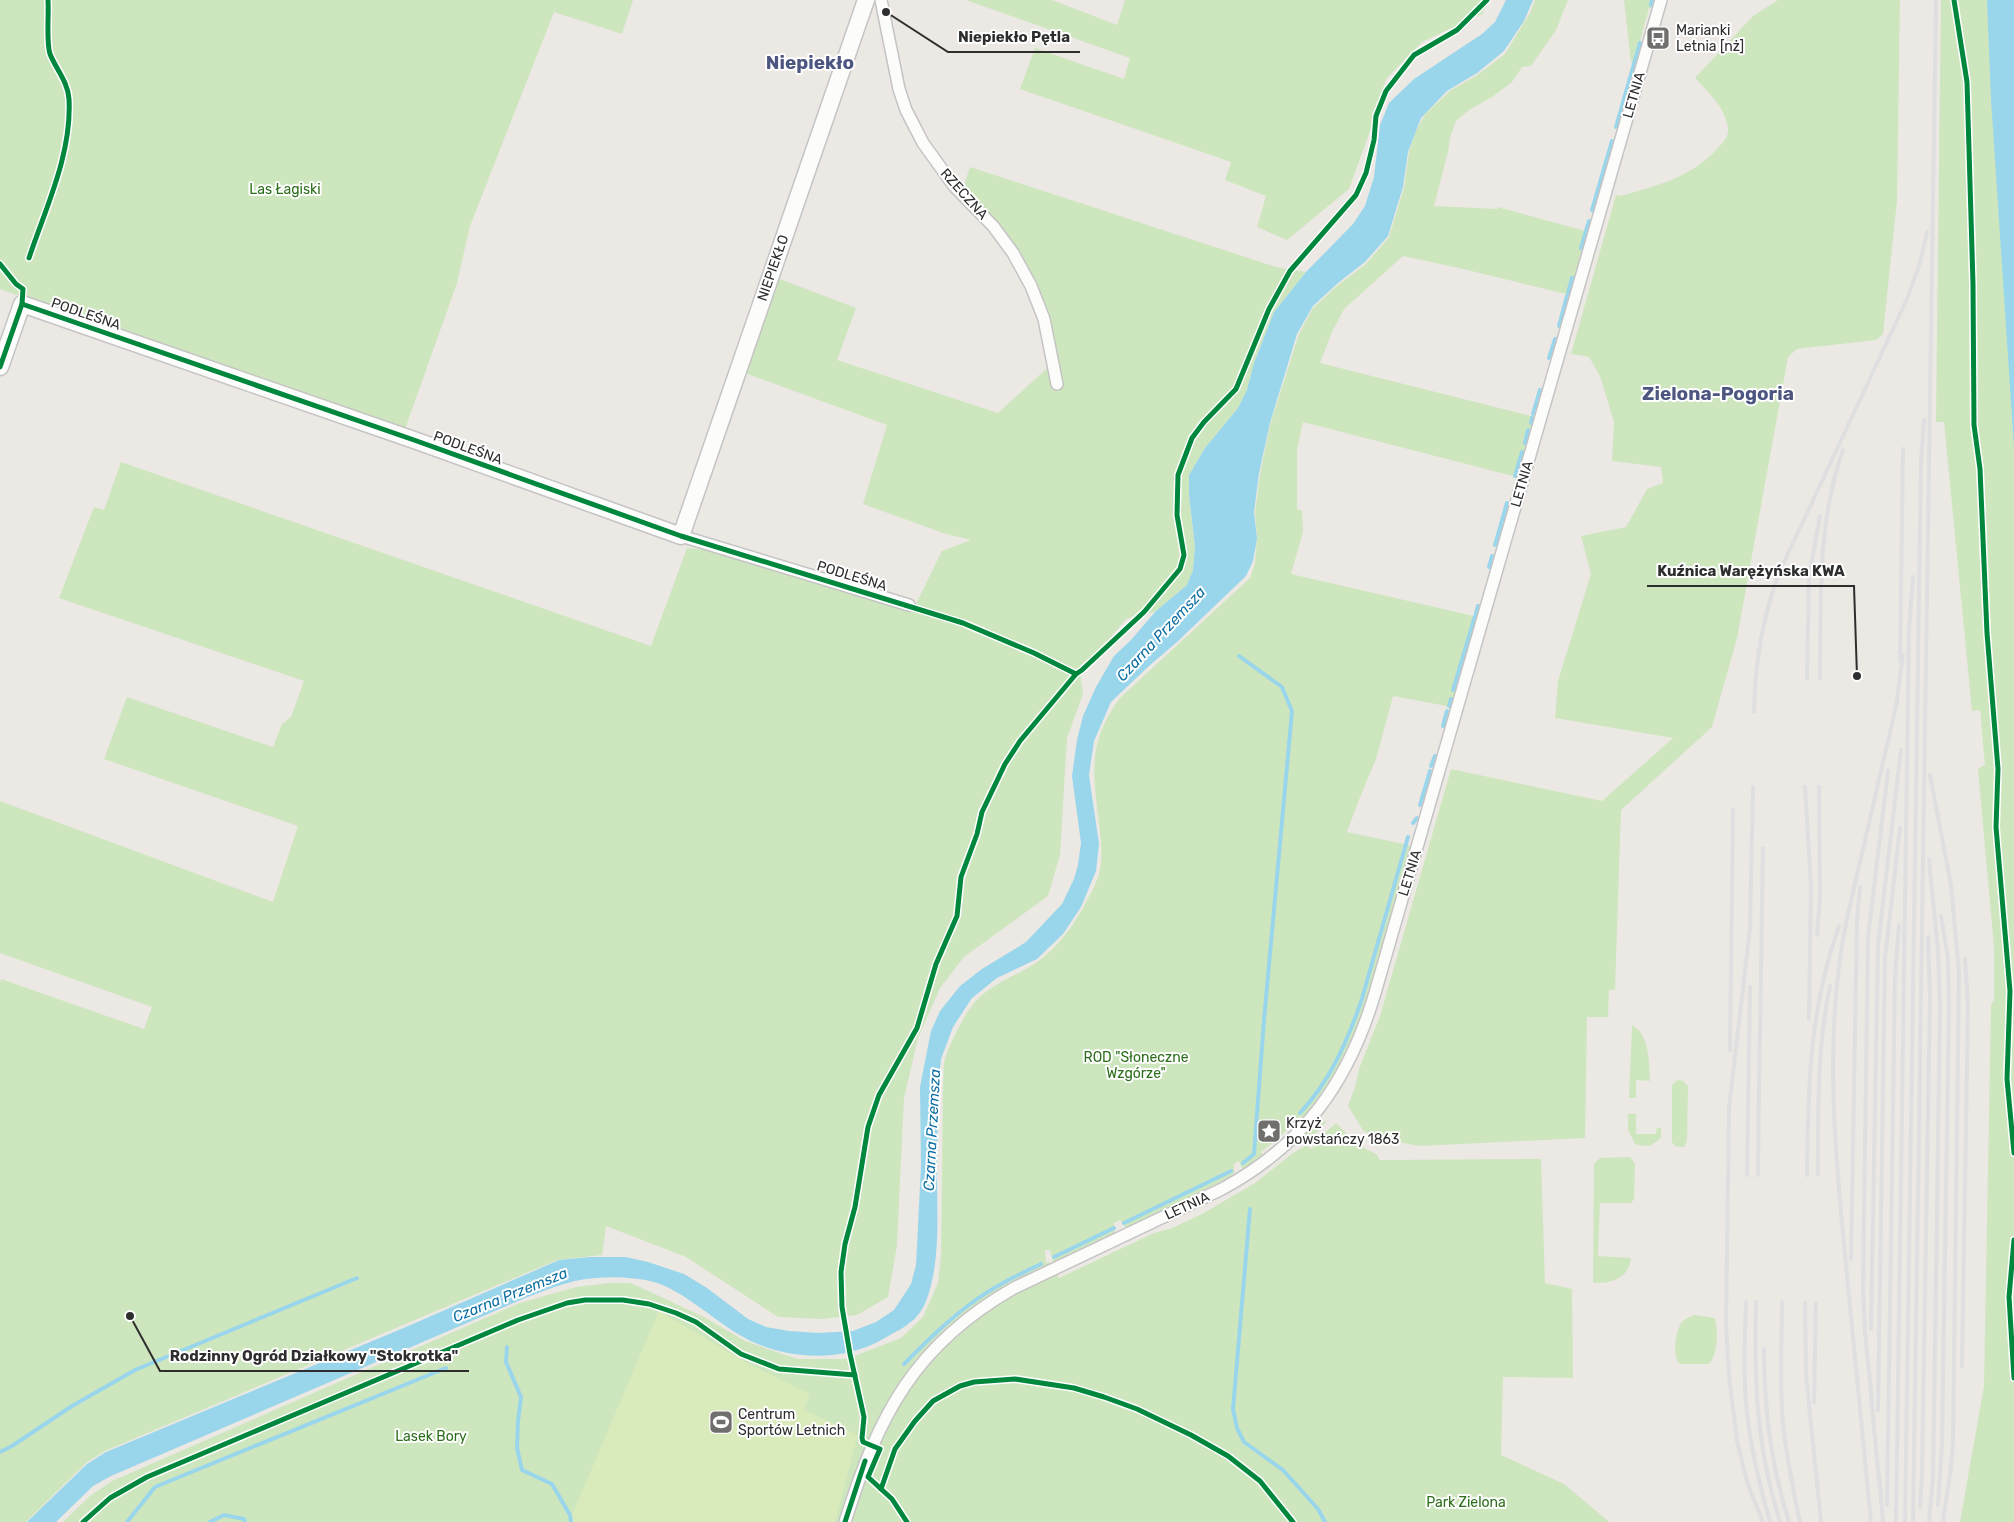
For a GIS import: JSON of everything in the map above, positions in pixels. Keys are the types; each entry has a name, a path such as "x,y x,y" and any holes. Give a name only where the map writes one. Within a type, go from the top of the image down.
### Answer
{"street":[{"name":"NIEPIEKŁO","path":"680,536 866,0"},
{"name":"RZECZNA","path":"881,0 899,89 906,110 923,143 944,173 992,226 1013,254 1031,286 1044,319 1057,384"},
{"name":"LETNIA","path":"845,1522 868,1454 890,1410 922,1363 956,1328 982,1307 1014,1288 1222,1189 1254,1170 1282,1148 1306,1123 1327,1099 1350,1061 1363,1030 1375,993 1661,0"},
{"name":"PODLEŚNA","path":"0,367 22,304 423,443 680,536 909,605"}],"green space":[{"name":"Las Łagiski","path":"0,0 633,0 622,34 554,12 470,226 457,283 404,432 0,289"},
{"path":"966,0 1052,0 1117,25 1125,0 1490,0 1482,14 1422,42 1386,79 1349,189 1287,240 1257,227 1266,196 1225,180 1231,162 1020,89 1035,48 1124,79 1130,58"},
{"path":"1535,0 1568,0 1556,30 1531,66 1522,67 1512,82 1492,97 1469,110 1456,121 1450,138 1434,206 1497,209 1498,207 1589,232 1570,295 1403,256 1344,309 1332,332 1320,363 1535,417 1517,477 1303,422 1297,449 1297,509 1302,511 1303,532 1291,574 1478,617 1452,707 1393,696 1376,759 1347,832 1413,846 1360,1019 1332,1079 1303,1118 1300,1116 1278,1139 1269,1130 1267,1132 1275,1141 1261,1152 1263,1155 1245,1169 1241,1167 1239,1161 1234,1164 1234,1175 1127,1228 1120,1220 1114,1223 1115,1233 1053,1262 1050,1250 1045,1250 1046,1263 1050,1262 1059,1278 1154,1233 1172,1228 1202,1214 1255,1183 1293,1153 1307,1145 1310,1149 1320,1143 1318,1139 1336,1123 1358,1145 1376,1154 1380,1160 1541,1159 1545,1283 1572,1289 1573,1378 1503,1377 1501,1455 1564,1484 1609,1522 63,1522 90,1496 112,1481 520,1303 576,1287 609,1283 631,1283 706,1318 745,1341 797,1359 847,1359 901,1338 923,1317 938,1283 941,1255 944,1063 952,1040 975,1002 996,985 1036,963 1050,952 1074,923 1083,908 1096,883 1101,862 1094,774 1097,744 1109,714 1120,698 1250,578 1255,563 1257,539 1255,512 1260,474 1270,425 1299,334 1313,308 1338,285 1366,264 1389,237 1404,188 1409,152 1415,133 1425,114 1451,90 1476,76 1505,54 1531,11"},
{"path":"1624,0 1655,0 1653,9 1649,8 1640,41 1643,42 1637,64 1631,62"},
{"path":"1778,0 1900,0 1897,200 1883,334 1876,340 1797,349 1788,357 1737,638 1712,727 1621,810 1615,990 1609,990 1608,1017 1587,1017 1585,1138 1420,1146 1380,1139 1378,1141 1363,1130 1348,1106 1359,1069 1380,1016 1451,769 1602,801 1673,738 1555,718 1558,681 1591,574 1581,536 1626,527 1647,489 1663,483 1661,467 1612,461 1614,422 1600,376 1589,357 1571,354 1616,195 1620,196 1673,179 1697,166 1722,144 1727,137 1728,131 1724,113 1695,78 1753,16"},
{"path":"1941,0 2014,0 2014,1522 1960,1522 1984,1386 1991,1005 1994,1000 1994,947 1978,769 1985,765 1980,710 1972,711 1944,422 1936,422"},
{"path":"970,167 1276,267 1306,272 1274,312 1254,363 1247,390 1238,408 1205,448 1189,475 1189,495 1195,546 1193,570 1187,585 1155,612 1126,619 1080,674 1083,694 1067,738 1060,855 1048,896 964,957 940,988 918,1038 904,1098 897,1245 888,1297 857,1315 822,1319 778,1317 686,1257 606,1226 602,1255 557,1260 105,1451 86,1463 26,1522 0,1522 1,979 144,1029 152,1007 0,953 0,801 273,902 298,826 104,759 127,697 273,747 282,724 291,717 304,681 59,598 94,507 104,510 121,462 651,646 687,548 717,551 912,612 942,551 971,540 946,534 863,504 887,425 742,372 777,278 856,308 837,360 998,413 1057,359 1048,311 1024,263 964,185"},
{"path":"1632,1025 1642,1035 1645,1042 1650,1081 1636,1080 1636,1098 1629,1098"},
{"path":"1677,1080 1683,1081 1688,1086 1687,1141 1684,1147 1674,1145 1672,1142 1672,1085"},
{"path":"1628,1114 1636,1114 1636,1134 1656,1134 1657,1128 1661,1128 1661,1137 1650,1145 1635,1144 1628,1130"},
{"path":"1327,1121 1317,1132 1289,1149 1312,1124"},
{"path":"1630,1157 1635,1164 1634,1199 1631,1203 1600,1203 1598,1256 1631,1259 1627,1271 1619,1278 1608,1282 1595,1283 1593,1282 1594,1164 1600,1158"},
{"name":"Centrum Sportów Letnich","path":"659,1311 751,1365 810,1394 804,1410 858,1435 835,1522 569,1522"},
{"path":"1694,1315 1715,1319 1717,1342 1709,1364 1680,1364 1676,1355 1675,1342 1680,1325 1683,1321"}],"water":[{"name":"Czarna Przemsza","path":"1506,0 1533,0 1524,21 1504,51 1477,73 1447,91 1421,118 1408,152 1403,187 1388,236 1365,262 1313,306 1297,334 1270,423 1259,473 1254,512 1257,539 1253,561 1246,576 1111,702 1094,741 1089,775 1099,844 1096,871 1081,907 1063,934 1037,959 997,978 972,998 953,1027 941,1059 939,1078 935,1261 927,1299 918,1315 900,1330 866,1347 848,1352 810,1356 791,1354 755,1343 728,1328 675,1291 654,1282 615,1277 575,1281 525,1298 111,1476 93,1486 56,1522 27,1522 87,1464 106,1452 406,1327 559,1260 590,1257 626,1257 648,1262 684,1274 707,1288 748,1319 766,1327 789,1331 819,1333 853,1331 876,1322 894,1310 911,1284 916,1265 921,1166 920,1087 931,1031 940,1011 960,986 982,969 1026,942 1062,904 1074,879 1081,843 1072,776 1077,740 1083,716 1096,687 1114,656 1131,640 1155,612 1187,585 1193,570 1195,546 1189,495 1189,475 1205,448 1238,408 1247,390 1254,363 1274,312 1306,272 1353,224 1365,206 1374,177 1380,125 1389,103 1414,79 1482,34 1495,22"},
{"path":"1987,0 2014,0 2014,448 1991,99"}],"waterway":[{"path":"1651,5 1652,0"},
{"path":"1616,127 1640,43"},
{"path":"1592,210 1612,141"},
{"path":"1581,248 1589,221"},
{"path":"1568,293 1572,278"},
{"path":"1559,326 1567,296"},
{"path":"1549,358 1555,339"},
{"path":"1533,414 1540,390"},
{"path":"1531,423 1532,418"},
{"path":"1525,443 1528,430"},
{"path":"1515,476 1522,452"},
{"path":"1495,545 1507,503"},
{"path":"1489,567 1492,556"},
{"path":"1476,613 1478,606"},
{"path":"1453,690 1475,616"},
{"path":"1239,656 1282,687 1292,711 1254,1154 1243,1163"},
{"path":"1449,706 1451,699"},
{"path":"1443,726 1447,711"},
{"path":"1431,766 1435,756"},
{"path":"1420,805 1430,771"},
{"path":"1413,823 1417,818"},
{"path":"1300,1113 1329,1075 1355,1018 1408,837"},
{"path":"1124,1223 1231,1171"},
{"path":"1250,1209 1233,1409 1237,1428 1244,1442 1283,1470 1318,1509 1325,1522"},
{"path":"1054,1257 1114,1228"},
{"path":"904,1364 929,1339 981,1296 1041,1264"},
{"path":"0,1452 72,1406 135,1370 357,1278"},
{"path":"507,1347 506,1362 521,1397 517,1448 522,1470 552,1484 570,1515 571,1522"},
{"path":"127,1522 155,1487 446,1368"},
{"path":"210,1522 224,1515 244,1519 245,1522"}],"railway":[{"path":"1913,1522 1936,0"},
{"path":"1754,712 1760,641 1779,573 1907,299 1920,263 1927,232"},
{"path":"1905,1522 1921,463 1924,420"},
{"path":"1900,661 1903,449"},
{"path":"1820,678 1822,562 1829,506 1843,450"},
{"path":"1807,678 1809,577 1820,516"},
{"path":"1896,1522 1909,629 1913,577"},
{"path":"1896,707 1903,655"},
{"path":"1871,1522 1838,1178 1833,1092 1833,1048 1835,1005 1847,918 1897,702"},
{"path":"1871,1329 1878,945 1901,750"},
{"path":"1872,1402 1863,1288 1868,937 1888,771"},
{"path":"1930,775 1951,885 1959,972 1953,1441 1943,1522"},
{"path":"1753,787 1750,928 1729,1108 1726,1326 1729,1376 1737,1441 1748,1485 1763,1522"},
{"path":"1805,787 1811,886 1809,1019"},
{"path":"1817,935 1820,898 1819,787"},
{"path":"1730,1050 1733,810"},
{"path":"1878,1410 1885,958 1900,828"},
{"path":"1759,1093 1763,848"},
{"path":"1929,860 1938,950 1940,1006 1933,1477 1929,1522"},
{"path":"1851,1259 1857,920 1860,887"},
{"path":"1938,1505 1942,1445 1949,1006 1948,958 1941,916"},
{"path":"1887,1505 1895,976 1899,925"},
{"path":"1807,1175 1808,1111 1812,1049 1821,988 1839,926"},
{"path":"1920,1507 1930,995 1928,937"},
{"path":"1962,1366 1968,1006 1965,959"},
{"path":"1818,1175 1820,1056 1830,986"},
{"path":"1747,1175 1750,987"},
{"path":"1758,1175 1759,1087"},
{"path":"1746,1302 1744,1365 1747,1417 1755,1463 1770,1522"},
{"path":"1756,1302 1756,1386 1758,1413 1766,1467 1780,1522"},
{"path":"1782,1302 1781,1378 1783,1423 1800,1522"},
{"path":"1805,1303 1806,1375 1821,1522"},
{"path":"1814,1402 1816,1303"},
{"path":"1764,1349 1765,1393 1773,1458 1789,1522"},
{"path":"1871,1396 1879,1481"},
{"path":"1879,1475 1883,1522"}],"cycle path":[{"path":"29,258 62,160 69,120 68,93 64,81 52,60 49,49 48,0"},
{"path":"907,1522 892,1499 868,1477 880,1449 863,1442 862,1438 864,1417 842,1307 841,1272 845,1244 855,1207 868,1127 879,1095 917,1028 936,964 957,916 961,877 977,834 982,812 1005,764 1020,741 1076,674 1144,612 1180,569 1184,555 1177,515 1178,475 1192,438 1204,422 1236,389 1269,309 1290,271 1356,195 1366,173 1374,140 1376,116 1386,91 1414,55 1457,30 1487,0"},
{"path":"1954,0 1967,82 1973,284 1974,425 1980,469 1987,633 1998,769 1996,827 2010,991 2007,1079 2014,1153"},
{"path":"0,264 16,284 23,289 22,304 0,367"},
{"path":"22,304 414,440 681,536 963,623 1034,653 1076,674"},
{"path":"2014,1240 2009,1297 2014,1378"},
{"path":"83,1522 110,1498 147,1477 518,1320 567,1303 585,1300 623,1300 649,1304 696,1322 741,1354 779,1369 855,1375"},
{"path":"881,1489 895,1449 915,1421 933,1401 960,1386 974,1382 1015,1379 1074,1388 1104,1397 1137,1409 1191,1435 1228,1456 1260,1481 1293,1522"},
{"path":"845,1522 865,1461"}],"place":[{"name":"Niepiekło Pętla","path":"886,12"},
{"name":"Marianki Letnia [nż]","path":"1658,38"},
{"name":"Kuźnica Warężyńska KWA","path":"1857,676"},
{"name":"Krzyż powstańczy 1863","path":"1269,1131"},
{"name":"Rodzinny Ogród Działkowy \"Stokrotka\"","path":"130,1316"},
{"name":"Centrum Sportów Letnich","path":"721,1422"}],"district":[{"name":"Niepiekło","path":"810,62"},
{"name":"Zielona-Pogoria","path":"1718,393"}],"park label":[{"name":"ROD \"Słoneczne Wzgórze\"","path":"1136,1066"},
{"name":"Lasek Bory","path":"431,1436"},
{"name":"Park Zielona","path":"1466,1502"}]}
